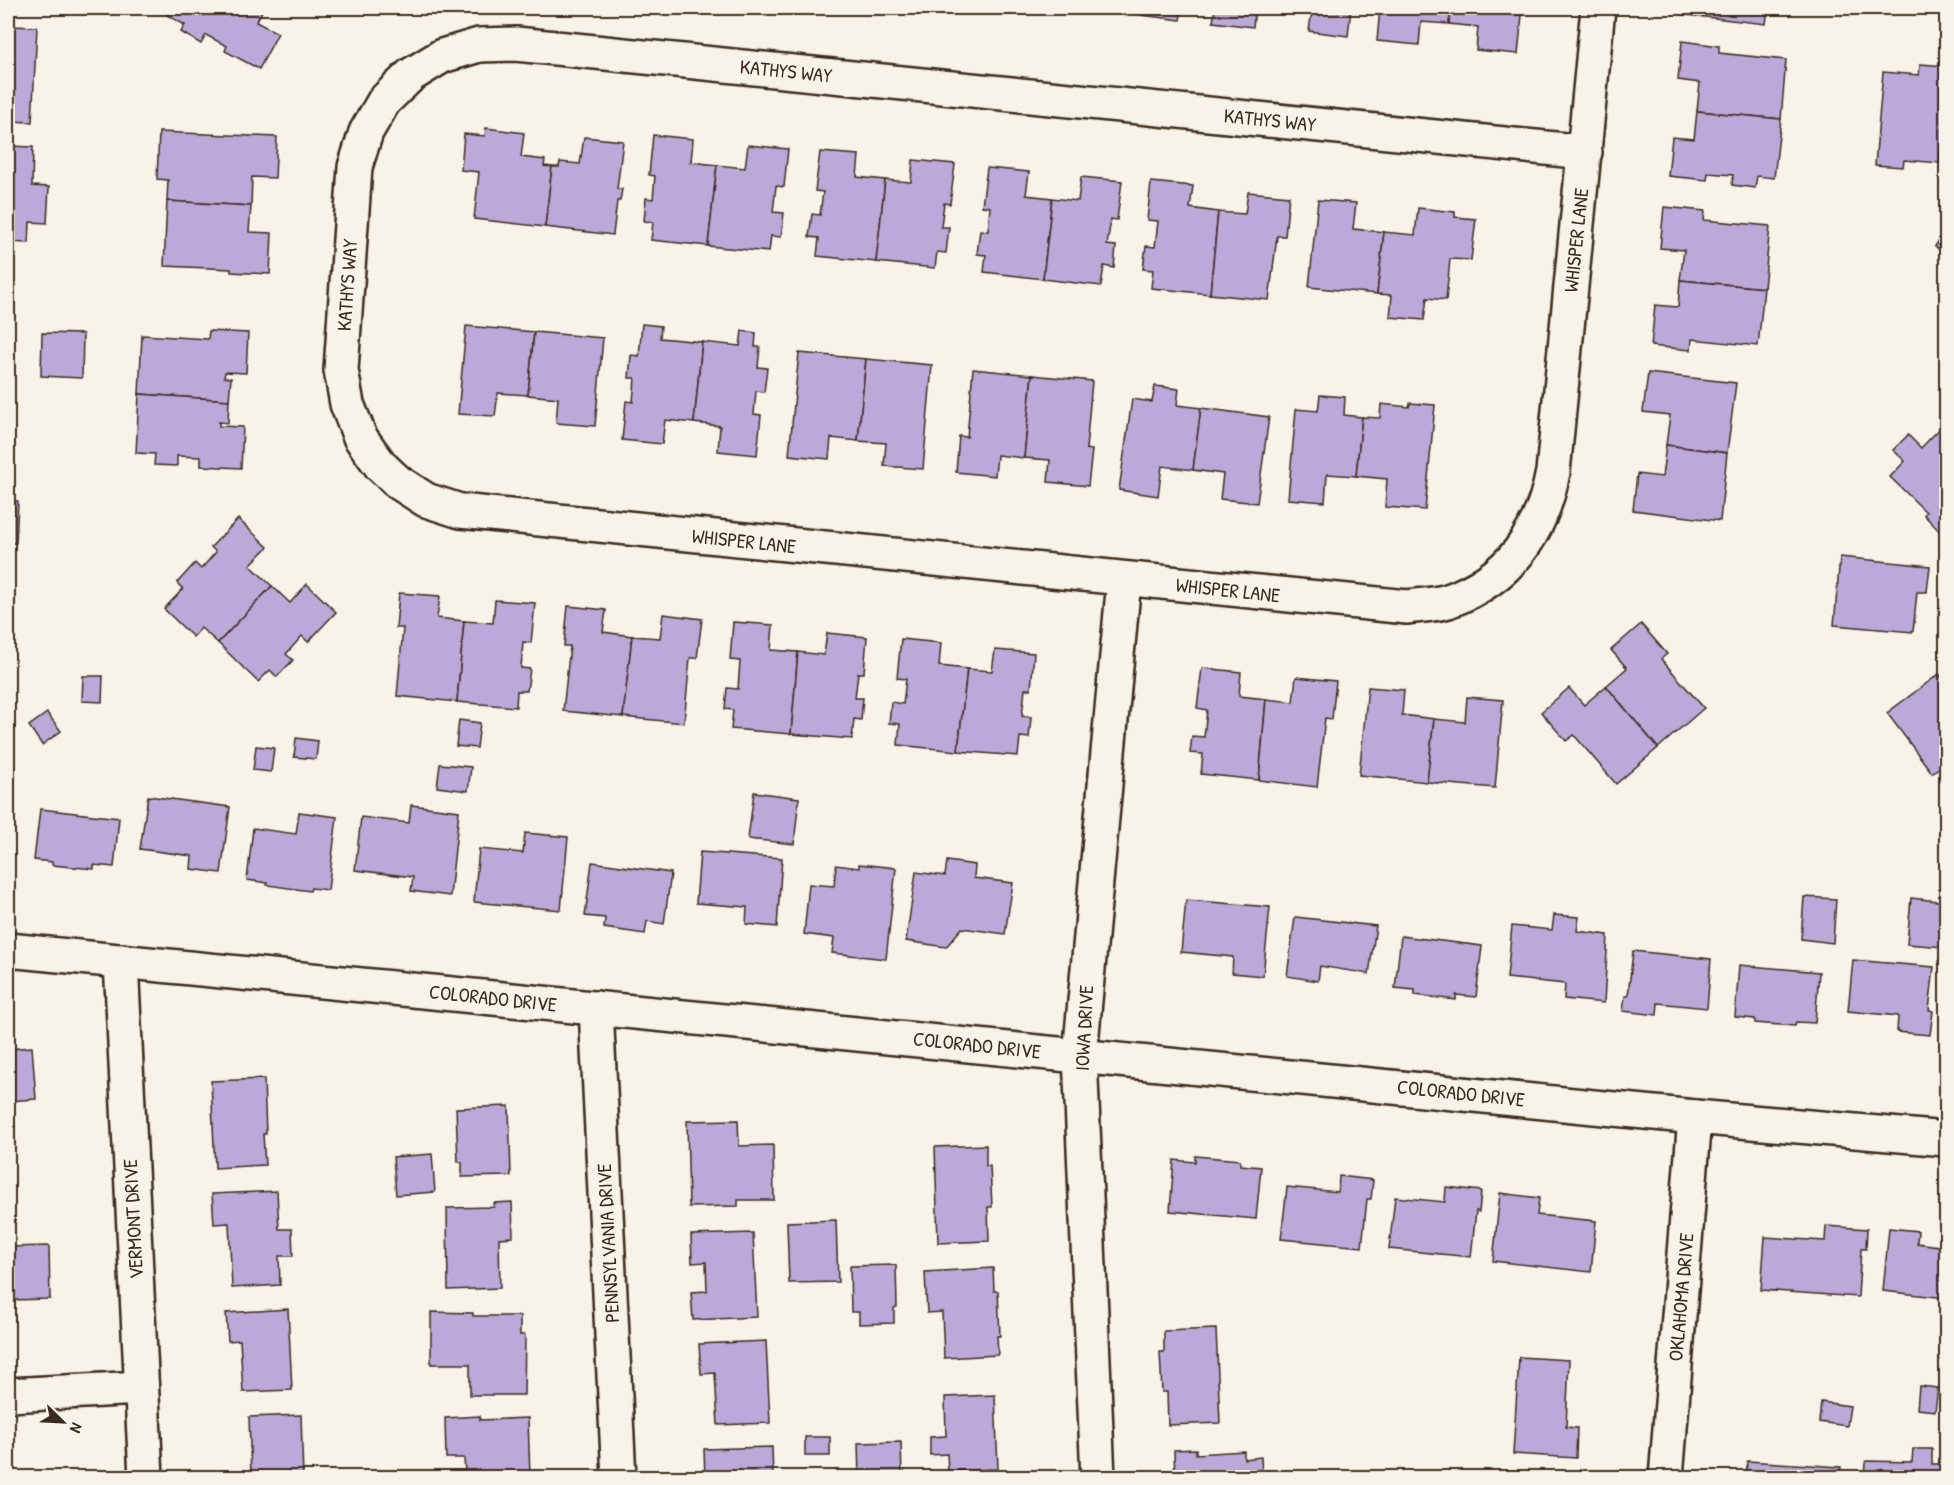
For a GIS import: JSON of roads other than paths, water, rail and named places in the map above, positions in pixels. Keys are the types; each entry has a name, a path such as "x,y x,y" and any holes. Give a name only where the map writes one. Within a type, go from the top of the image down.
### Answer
{"street":[{"name":"WHISPER LANE","path":"381,466 398,482 426,500 460,511 1407,607 1446,601 1481,585 1508,565 1531,535 1548,498 1598,8"},
{"name":"KATHYS WAY","path":"381,466 360,437 347,404 341,370 354,167 366,132 384,102 411,75 442,56 478,45 516,44 1585,152"},
{"name":"IOWA DRIVE","path":"1098,1478 1080,1055 1124,580"},
{"name":"COLORADO DRIVE","path":"8,950 1695,1117 1947,1139"},
{"name":"VERMONT DRIVE","path":"122,961 146,1478"},
{"name":"PENNSYLVANIA DRIVE","path":"596,1008 619,1478"},
{"name":"OKLAHOMA DRIVE","path":"1666,1478 1695,1117"},
{"path":"8,1395 141,1388"}]}
